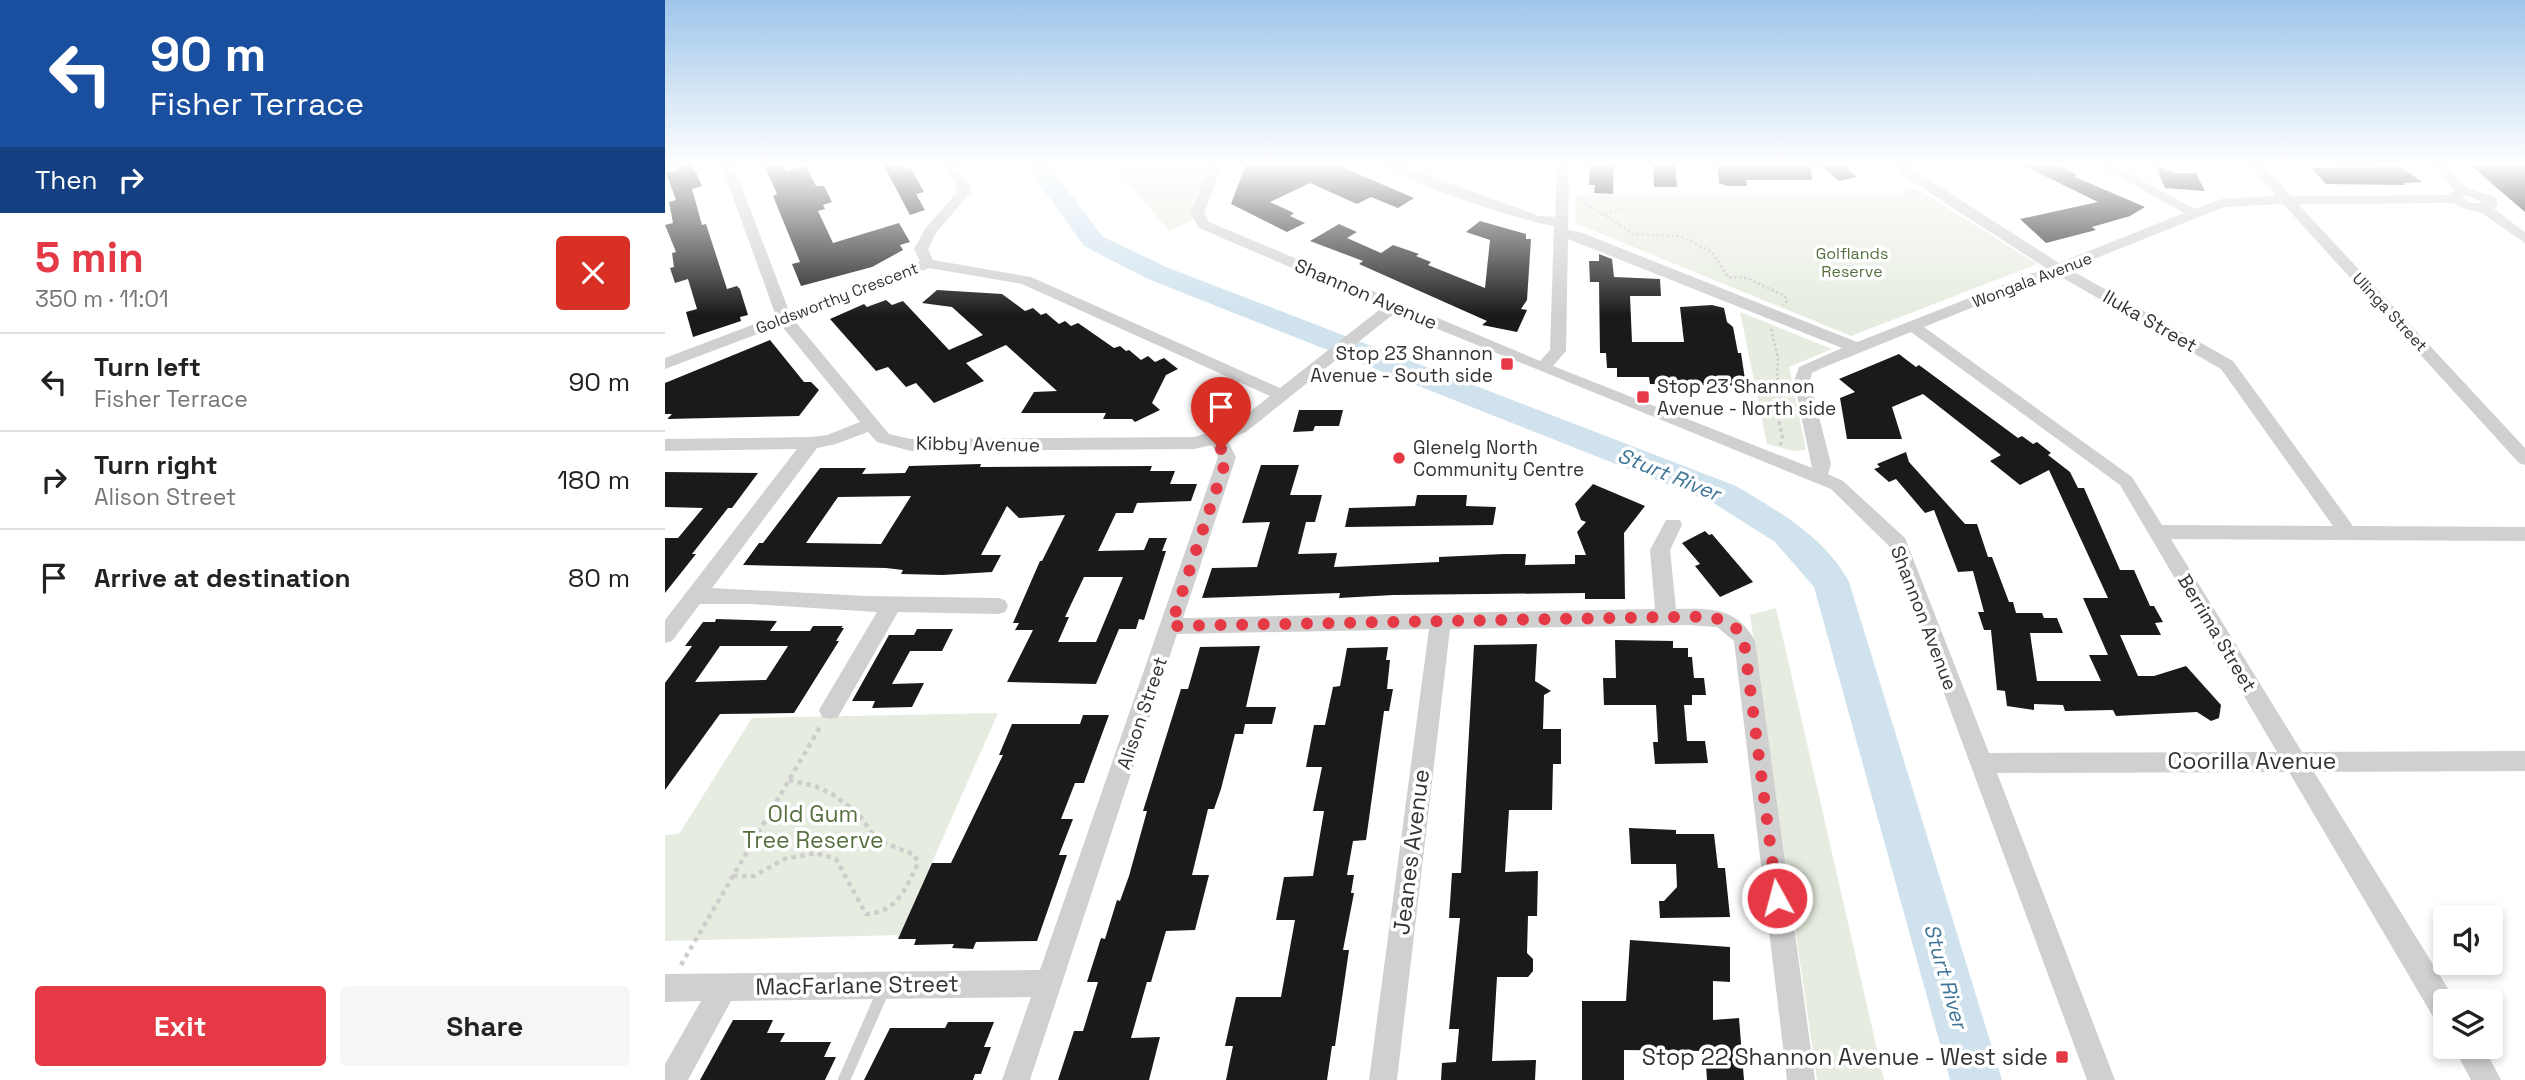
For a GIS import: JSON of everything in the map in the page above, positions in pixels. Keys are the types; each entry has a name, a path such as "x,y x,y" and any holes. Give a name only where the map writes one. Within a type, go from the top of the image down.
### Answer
{"street":[{"name":"Kibby Avenue","path":"746,214 784,318 883,438 911,444 1194,443 1216,438"},
{"path":"928,262 921,249 947,214"},
{"name":"Shannon Avenue","path":"1198,214 1205,225 1394,306 1836,485 1898,543 2101,1080"},
{"path":"1521,214 1857,348"},
{"path":"1543,367 1558,351 1561,214"},
{"name":"Iluka Street","path":"1973,214 2060,270 2227,365 2349,533"},
{"name":"Ulinga Street","path":"2300,214 2525,459"},
{"path":"2492,214 2525,239"},
{"name":"Wongala Avenue","path":"1818,477 1822,464 1802,381 1804,371 2197,215"},
{"name":"Goldsworthy Crescent","path":"665,364 928,262 1025,280 1282,395"},
{"path":"1216,438 1240,428 1394,306"},
{"name":"Berrima Street","path":"1913,326 2126,481 2433,990"},
{"path":"665,445 811,443 830,440 871,424"},
{"name":"Alison Street","path":"1016,1080 1227,457 1216,438"},
{"path":"665,635 811,443"},
{"path":"1666,617 1660,550 1673,525"},
{"path":"2157,532 2525,534"},
{"path":"694,597 750,596 892,604 998,606"},
{"path":"830,710 892,604"},
{"path":"1171,626 1666,617 1727,620 1740,630 1744,641 1801,1080"},
{"name":"Jeanes Avenue","path":"1383,1080 1440,623"},
{"name":"Coorilla Avenue","path":"1979,763 2525,761"},
{"name":"MacFarlane Street","path":"666,988 1050,983"},
{"path":"672,1080 725,987"},
{"path":"2474,1059 2487,1080"}],"lane":[{"path":"844,1080 886,985"}],"path":[{"path":"1600,215 1634,234 1680,236 1712,252 1728,277 1747,278 1784,296 1787,301 1780,309"},
{"path":"1765,323 1773,332 1779,364 1777,377 1783,403 1779,419 1783,439 1779,446"},
{"path":"666,988 830,710"},
{"path":"733,876 754,876 784,859 816,853 836,859 866,914 878,915 890,910 899,900 918,863 915,855 877,840 857,812 832,794 815,786 789,780"}],"green space":[{"path":"1155,214 1192,214 1192,221 1169,231"},
{"name":"Golflands Reserve","path":"1575,214 1958,214 2037,264 1851,336 1575,223"},
{"path":"1740,312 1832,349 1789,367 1806,450 1793,451 1767,444"},
{"path":"1776,608 1884,1080 1817,1080 1750,615"},
{"name":"Old Gum Tree Reserve","path":"998,713 900,935 665,941 665,835 679,834 752,718"}],"building":[{"path":"671,214 699,214 702,225 706,224 727,289 737,286 740,289 748,315 740,317 741,321 693,337 686,312 697,309 688,279 675,283 670,268 674,267 672,253 676,252 665,225 673,223"},
{"path":"781,214 820,214 833,243 899,223 910,242 900,245 903,250 872,267 801,286 792,264 800,262"},
{"path":"1252,214 1292,214 1290,216 1305,223 1287,232"},
{"path":"2041,214 2133,214 2092,227 2096,230 2046,243 2020,219"},
{"path":"1480,221 1526,234 1526,239 1531,239 1527,300 1521,309 1527,310 1517,332 1482,325 1487,321 1359,264 1363,261 1310,241 1339,224 1357,232 1347,238 1381,253 1393,245 1419,254 1416,256 1431,262 1428,265 1485,288 1490,240 1466,232"},
{"path":"1599,254 1612,259 1614,277 1660,279 1661,296 1630,296 1632,342 1684,342 1680,307 1712,305 1724,308 1727,322 1733,327 1738,353 1741,353 1746,386 1650,384 1649,377 1617,377 1617,368 1607,368 1606,353 1600,353 1599,282 1590,282 1589,261 1599,261"},
{"path":"937,290 1002,294 1025,311 1033,308 1041,315 1046,313 1059,324 1065,321 1071,326 1078,323 1114,348 1120,346 1126,351 1129,350 1141,360 1148,356 1155,362 1164,358 1178,369 1166,375 1152,403 1160,410 1135,422 1132,419 1103,419 1106,413 1021,413 1034,392 1057,391 1006,345 966,363 984,381 934,403 916,383 906,387 888,367 876,371 830,319 864,304 867,307 886,300 892,305 903,301 949,350 983,335 952,307 922,303"},
{"path":"770,340 804,382 811,382 819,390 799,416 667,419 672,414 665,414 665,383"},
{"path":"1899,354 1916,367 1919,365 2018,438 2022,436 2033,444 2037,442 2051,453 2048,455 2070,472 2078,488 2084,488 2120,570 2134,570 2150,606 2154,606 2163,622 2155,623 2161,635 2120,635 2138,676 2154,676 2186,666 2221,705 2219,718 2211,721 2197,712 2116,716 2113,710 2065,711 2063,705 2034,704 2034,710 2007,706 2005,691 1997,690 1991,630 1984,630 1978,612 1984,612 1973,571 1958,572 1934,510 1925,513 1896,479 1889,482 1874,469 1880,467 1877,464 1906,452 1909,462 1965,524 1977,524 1988,557 1992,557 2009,602 2013,602 2016,613 2042,613 2044,618 2057,618 2063,633 2030,633 2037,681 2101,681 2089,655 2108,655 2083,598 2108,598 2049,470 2020,485 1990,461 2001,455 1923,394 1892,407 1902,439 1847,439 1840,398 1855,392 1839,379"},
{"path":"1299,410 1343,410 1339,426 1315,426 1313,431 1293,432"},
{"path":"1261,465 1299,465 1290,495 1322,495 1315,522 1306,522 1298,554 1337,553 1334,567 1439,562 1439,557 1504,554 1526,554 1525,565 1575,564 1575,555 1586,555 1577,532 1586,522 1581,520 1575,504 1593,484 1645,506 1624,533 1625,599 1585,599 1585,593 1339,598 1340,593 1202,598 1212,568 1257,567 1270,522 1242,523"},
{"path":"909,466 1152,466 1150,471 1175,471 1170,484 1197,484 1191,501 1137,503 1133,513 1116,513 1098,551 1144,550 1149,538 1167,538 1162,551 1166,551 1144,620 1139,619 1136,629 1119,629 1096,684 1007,682 1033,630 1015,630 1019,623 1013,623 1040,561 1065,515 1019,518 1007,506 981,555 1001,555 992,572 901,574 903,570 886,568 743,565 820,468 866,468 862,474 905,473","holes":["911,496 881,544 806,543 838,497","1084,577 1123,577 1096,642 1058,642 1069,617 1065,617"]},
{"path":"665,472 758,473 692,554 696,554 665,593 665,538 678,538 703,508 665,507"},
{"path":"1417,495 1467,495 1466,506 1496,507 1493,525 1345,527 1349,508 1415,506"},
{"path":"1705,531 1709,535 1712,534 1753,582 1720,597 1695,566 1700,564 1682,543"},
{"path":"716,619 777,621 770,631 810,631 813,626 844,628 836,641 839,641 794,713 720,714 665,790 665,683 692,646 685,646 703,622 715,622","holes":["720,646 788,646 766,680 695,682"]},
{"path":"917,629 953,629 942,651 910,651 892,684 924,683 912,707 872,708 875,701 852,701 889,635 914,635"},
{"path":"1615,640 1673,641 1673,648 1688,648 1688,657 1692,657 1694,678 1704,678 1706,695 1692,695 1692,705 1684,705 1687,741 1705,741 1708,763 1655,764 1653,742 1658,742 1656,705 1604,705 1603,678 1616,678"},
{"path":"1537,644 1535,681 1551,691 1544,695 1543,729 1561,729 1561,764 1553,764 1552,810 1509,810 1505,872 1538,871 1537,916 1528,916 1527,953 1533,959 1533,971 1528,977 1497,977 1492,1061 1536,1060 1535,1080 1441,1080 1442,1063 1456,1062 1459,1029 1449,1029 1460,918 1449,918 1452,873 1461,873 1474,645"},
{"path":"1260,646 1246,707 1276,707 1272,724 1245,724 1243,734 1235,734 1214,809 1208,809 1192,875 1209,875 1195,930 1166,931 1151,982 1147,982 1131,1038 1160,1037 1149,1080 1058,1080 1074,1031 1083,1031 1098,982 1087,982 1101,938 1105,939 1117,900 1120,901 1129,876 1147,811 1143,811 1181,689 1188,689 1200,647"},
{"path":"1388,647 1386,660 1390,660 1387,689 1393,689 1389,711 1384,711 1366,840 1353,841 1347,875 1354,875 1351,893 1354,893 1343,950 1349,950 1335,1046 1332,1046 1327,1080 1226,1080 1233,1046 1225,1046 1236,997 1281,997 1295,920 1276,920 1284,877 1313,876 1324,811 1313,811 1322,767 1306,767 1314,725 1325,725 1333,687 1340,686 1347,648"},
{"path":"1083,715 1109,715 1084,783 1075,783 1061,819 1073,819 1059,855 1067,855 1037,941 976,942 973,949 952,948 954,944 914,945 916,939 898,939 932,863 951,863 1003,755 999,755 1012,724 1080,724"},
{"path":"1629,828 1676,830 1676,834 1714,834 1718,868 1725,868 1730,917 1660,918 1659,901 1664,901 1677,887 1676,864 1631,864"},
{"path":"1630,940 1730,947 1730,982 1713,981 1713,1020 1739,1018 1744,1080 1707,1080 1705,1051 1624,1050 1624,1080 1582,1080 1582,1001 1626,1001"},
{"path":"733,1020 773,1020 767,1033 785,1033 780,1042 831,1042 824,1057 836,1057 825,1080 700,1080"},
{"path":"948,1022 994,1022 984,1047 991,1047 981,1074 975,1074 973,1080 864,1080 890,1028 945,1028"}],"waterway":[{"name":"Sturt River","path":"1073,214 1093,241 1157,273 1724,494 1787,533 1831,582 1976,1080"}],"place":[{"name":"Stop 23 Shannon Avenue - South side","path":"1507,364"},
{"name":"Stop 23 Shannon Avenue - North side","path":"1643,397"},
{"name":"Glenelg North Community Centre","path":"1399,458"},
{"name":"Stop 22 Shannon Avenue - West side","path":"2062,1057"}],"route":[{"path":"1221,449 1227,457 1171,626 1666,617 1727,620 1740,630 1744,641 1777,898"}]}
